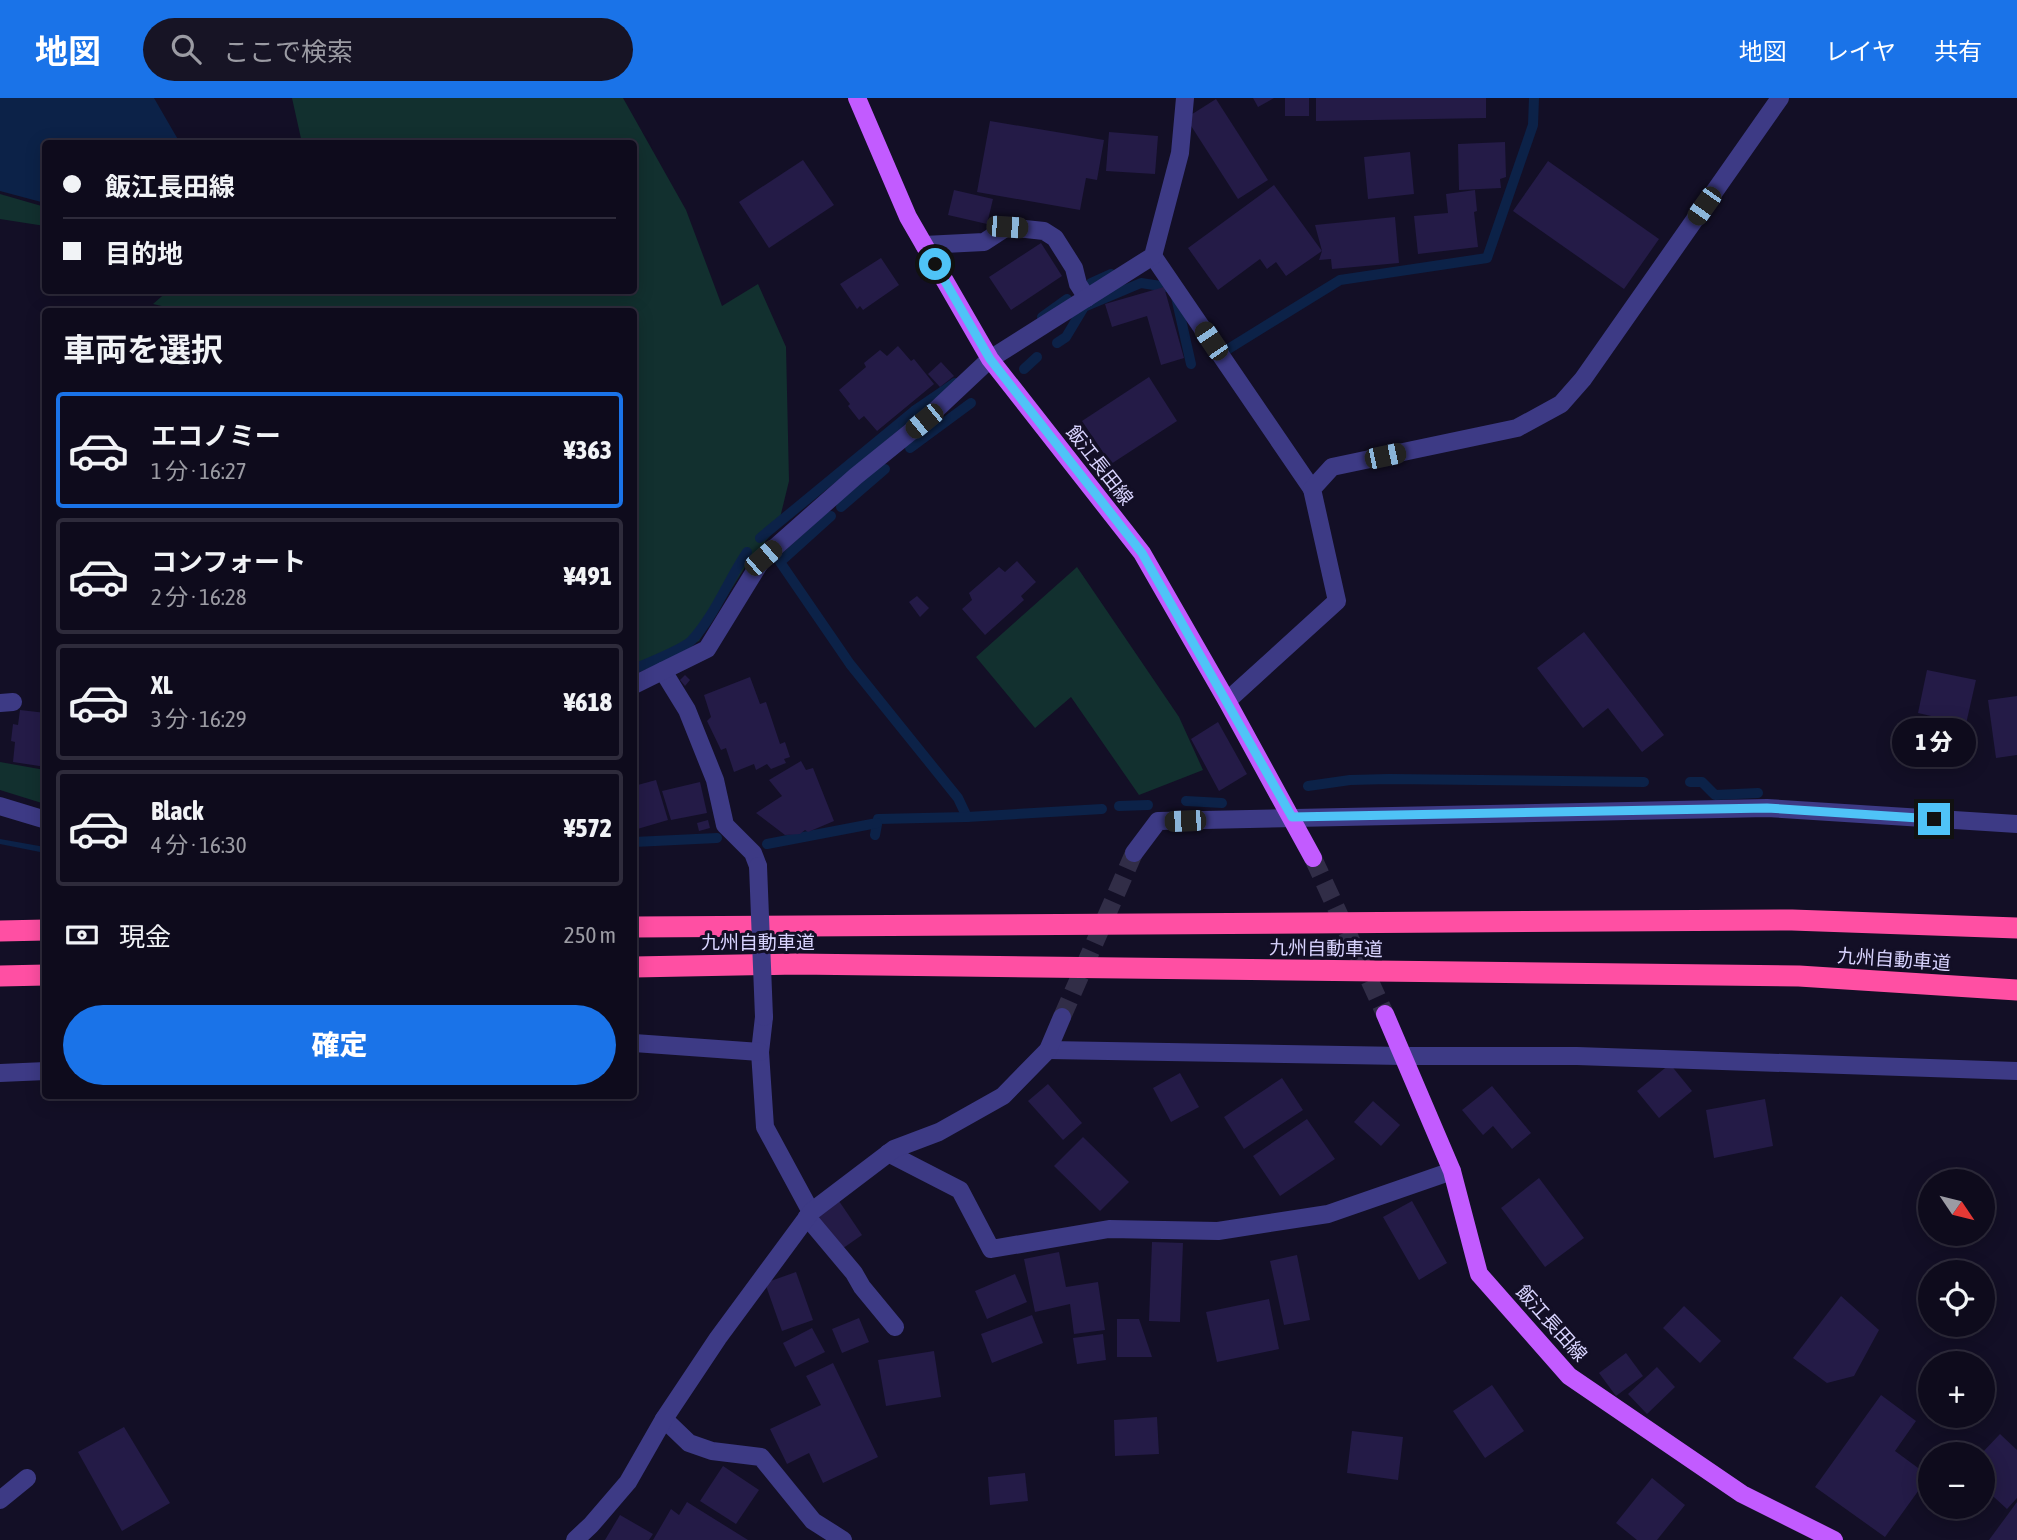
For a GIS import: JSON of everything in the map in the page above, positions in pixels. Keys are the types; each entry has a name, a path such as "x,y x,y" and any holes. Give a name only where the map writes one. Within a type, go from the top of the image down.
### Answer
{"highway":[{"name":"九州自動車道","path":"637,927 1792,920 2017,928"},
{"path":"0,931 42,930"},
{"name":"九州自動車道","path":"637,967 796,964 1799,976 2017,990"},
{"path":"0,976 42,975"}],"main road":[{"name":"飯江長田線","path":"857,98 908,217 990,359 1142,553 1313,858"},
{"name":"飯江長田線","path":"1385,1014 1452,1171 1479,1274 1569,1376 1742,1494 1812,1535 1834,1540"}],"street":[{"path":"637,684 707,649 763,558 856,476 924,421 990,359 1153,256 1180,153 1185,98"},
{"path":"1312,489 1332,467 1517,428 1561,404 1583,379 1780,98"},
{"path":"924,244 984,242 1007,227 1044,230 1055,238 1074,268 1078,285 1087,298"},
{"path":"1153,256 1312,489 1337,601 1227,701"},
{"path":"663,671 687,710 715,780 725,825 753,853 758,866 764,1017 760,1052 765,1127 809,1215 862,1287 895,1326"},
{"path":"0,806 42,819"},
{"path":"1134,853 1158,821 1767,808 2017,824"},
{"path":"575,1540 592,1525 628,1482 664,1419 718,1338 809,1215 894,1149 939,1132 1003,1096 1048,1050 1062,1017"},
{"path":"637,1043 760,1052"},
{"path":"1048,1050 1577,1056 2017,1071"},
{"path":"0,1073 42,1071"},
{"path":"888,1153 960,1190 991,1249 1108,1229 1218,1231 1328,1214 1452,1171"},
{"path":"664,1419 689,1443 712,1451 761,1457 813,1521 841,1540"},
{"path":"0,1500 26,1478"}],"green space":[{"path":"292,98 623,98 686,210 722,306 758,284 786,347 789,481 778,526 747,564 699,641 637,672 637,308 170,308 153,304 164,294 637,294 637,140 301,140"},
{"path":"0,194 42,206 42,226 0,219"},
{"path":"1077,567 1179,717 1203,770 1139,795 1071,697 1035,728 976,657"},
{"path":"0,762 42,769 42,803 0,790"}],"water":[{"path":"0,98 154,98 178,140 42,140 42,202 0,191"},
{"path":"0,839 42,846 42,852 0,844"}],"building":[{"path":"1253,98 1274,98 1258,107"},
{"path":"1285,98 1309,98 1309,116 1285,116"},
{"path":"1316,98 1486,98 1486,118 1316,121"},
{"path":"1216,99 1268,180 1238,199 1186,118"},
{"path":"990,121 1104,140 1097,180 1086,178 1080,210 977,192"},
{"path":"1109,132 1158,136 1155,174 1106,171"},
{"path":"1505,142 1506,177 1500,179 1501,188 1459,190 1458,144"},
{"path":"1410,152 1414,194 1368,199 1364,157"},
{"path":"803,160 834,205 769,248 739,202"},
{"path":"1548,161 1659,239 1624,289 1513,211"},
{"path":"1274,185 1322,251 1286,276 1276,262 1267,269 1260,259 1218,290 1188,248"},
{"path":"954,190 993,199 987,224 948,215"},
{"path":"1475,190 1477,211 1474,212 1478,247 1418,254 1414,216 1448,213 1446,194"},
{"path":"1395,217 1399,263 1332,269 1331,259 1319,260 1322,251 1315,225"},
{"path":"1041,243 1062,276 1011,310 989,277"},
{"path":"881,258 899,285 863,310 860,306 857,309 840,284"},
{"path":"1164,287 1184,358 1161,365 1147,316 1112,327 1105,304"},
{"path":"898,346 911,361 914,359 934,384 877,431 864,416 859,420 839,390 866,367 864,363 880,350 887,356"},
{"path":"941,362 954,376 940,387 928,374"},
{"path":"1149,377 1177,421 1111,464 1082,421"},
{"path":"1017,561 1036,582 1021,596 1024,600 985,635 962,609 972,600 969,593 999,567 1005,572"},
{"path":"917,596 929,608 920,617 909,602"},
{"path":"1584,632 1664,735 1642,752 1608,708 1583,728 1537,668"},
{"path":"1927,670 1976,680 1966,724 1918,713"},
{"path":"685,675 690,680 685,686 680,680"},
{"path":"750,677 760,704 766,702 780,744 785,742 790,757 784,759 786,763 771,769 767,764 756,770 754,764 734,772 726,748 721,750 707,721 711,717 704,695"},
{"path":"2017,696 2017,755 1996,758 1988,700"},
{"path":"20,710 42,713 42,766 13,762 13,724 18,725"},
{"path":"1218,722 1247,774 1219,791 1191,739"},
{"path":"801,761 806,770 813,768 834,821 808,832 805,830 800,834 785,835 756,813 782,796 769,780"},
{"path":"656,780 668,820 637,829 637,785"},
{"path":"700,782 707,813 671,820 662,791"},
{"path":"708,820 710,828 699,831 697,823"},
{"path":"1670,1064 1692,1091 1659,1118 1637,1091"},
{"path":"1180,1073 1199,1107 1171,1122 1153,1088"},
{"path":"1282,1078 1303,1110 1244,1149 1224,1117"},
{"path":"1048,1084 1082,1123 1063,1140 1028,1101"},
{"path":"1492,1086 1531,1133 1512,1149 1493,1126 1483,1135 1462,1110"},
{"path":"1765,1099 1773,1146 1714,1158 1706,1110"},
{"path":"1373,1101 1400,1125 1381,1146 1354,1122"},
{"path":"1307,1119 1335,1159 1280,1196 1253,1156"},
{"path":"1083,1137 1129,1182 1100,1211 1054,1166"},
{"path":"1539,1178 1584,1238 1545,1267 1501,1208"},
{"path":"839,1201 862,1235 839,1251 815,1218"},
{"path":"1412,1201 1447,1263 1419,1280 1383,1217"},
{"path":"1152,1242 1183,1243 1180,1322 1149,1321"},
{"path":"1059,1252 1066,1287 1098,1282 1105,1330 1074,1334 1070,1304 1035,1312 1024,1259"},
{"path":"1297,1255 1310,1320 1284,1325 1270,1261"},
{"path":"796,1272 813,1320 782,1331 765,1283"},
{"path":"1015,1274 1027,1302 987,1319 975,1291"},
{"path":"1841,1296 1879,1330 1854,1376 1827,1383 1793,1358"},
{"path":"1269,1299 1279,1349 1217,1362 1206,1312"},
{"path":"1684,1306 1721,1341 1700,1363 1663,1328"},
{"path":"1032,1315 1043,1343 992,1363 981,1334"},
{"path":"859,1318 869,1342 842,1353 832,1329"},
{"path":"1117,1319 1139,1319 1152,1357 1117,1357"},
{"path":"812,1328 825,1352 795,1367 783,1343"},
{"path":"1103,1334 1106,1360 1077,1364 1073,1338"},
{"path":"934,1351 941,1397 886,1406 878,1360"},
{"path":"1626,1353 1643,1376 1616,1396 1599,1373"},
{"path":"833,1363 878,1457 823,1483 809,1453 787,1464 770,1429 821,1405 806,1376"},
{"path":"1657,1367 1675,1387 1647,1414 1628,1394"},
{"path":"1492,1385 1524,1431 1485,1458 1453,1411"},
{"path":"1881,1395 1916,1421 1895,1451 1918,1468 1918,1491 1885,1537 1815,1487"},
{"path":"1157,1417 1159,1454 1115,1456 1114,1420"},
{"path":"124,1427 170,1503 122,1531 78,1452"},
{"path":"1352,1431 1403,1437 1398,1480 1347,1473"},
{"path":"2000,1434 2017,1450 2017,1498 2007,1509 1995,1498 1995,1442 1992,1442"},
{"path":"723,1466 759,1490 736,1524 700,1501"},
{"path":"1025,1473 1028,1501 990,1505 988,1477"},
{"path":"1652,1478 1685,1505 1657,1540 1637,1540 1616,1523"},
{"path":"687,1502 748,1540 653,1540 671,1509 679,1515"},
{"path":"2017,1502 2017,1540 1989,1540"},
{"path":"620,1515 653,1534 649,1540 605,1540"}],"waterway":[{"path":"1225,351 1340,280 1487,258 1533,125 1534,98"},
{"path":"1091,283 1111,274"},
{"path":"1057,343 1066,337 1084,307 1141,283 1174,288 1191,364"},
{"path":"1042,317 1067,299"},
{"path":"1024,369 1037,357"},
{"path":"760,538 914,411 955,383"},
{"path":"910,448 971,403"},
{"path":"841,507 885,469"},
{"path":"831,516 780,562 850,664 958,798 967,817"},
{"path":"637,668 674,652 692,640 708,620 747,552"},
{"path":"1308,786 1350,780 1389,779 1644,782"},
{"path":"1690,782 1702,782 1715,795 1758,793"},
{"path":"1186,801 1222,803"},
{"path":"1119,806 1148,805"},
{"path":"875,835 878,819 1102,809"},
{"path":"767,844 877,823"},
{"path":"637,842 717,838"}],"tunnel":[{"path":"1062,1017 1134,853"},
{"path":"1313,858 1385,1014"}],"route":[{"path":"935,264 990,359 1142,553 1292,817 1767,808 1934,819"}]}
